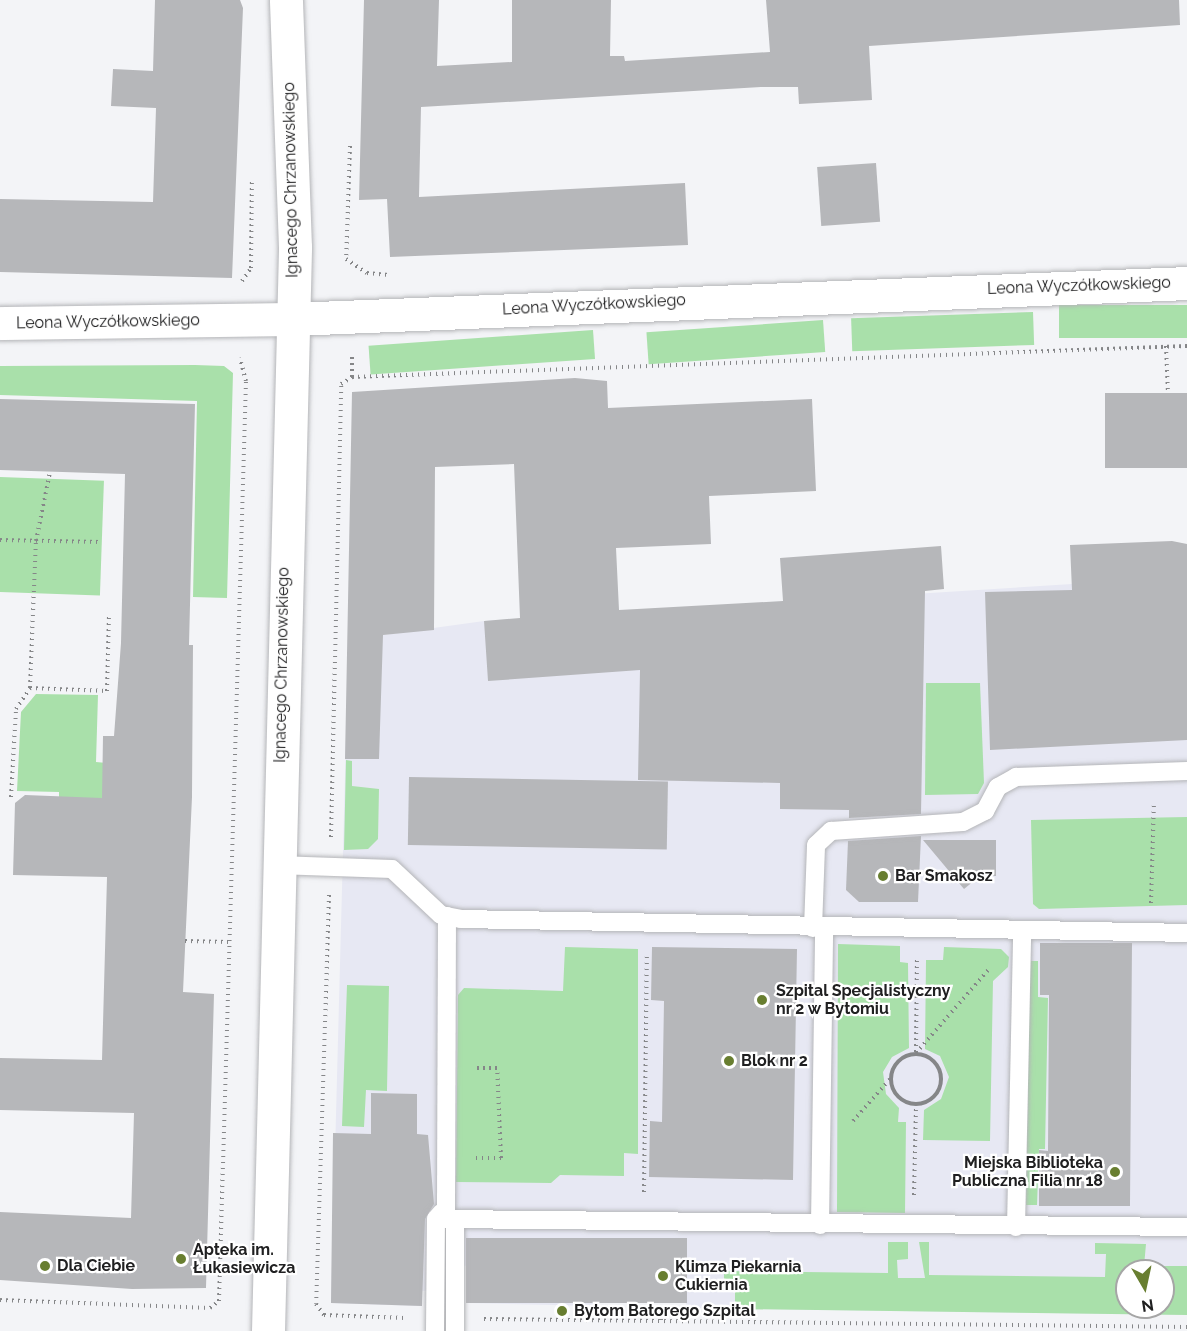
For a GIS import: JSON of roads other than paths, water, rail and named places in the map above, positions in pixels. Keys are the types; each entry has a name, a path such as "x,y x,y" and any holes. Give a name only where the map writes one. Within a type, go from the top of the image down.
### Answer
{"street":[{"name":"Ignacego Chrzanowskiego","path":"268,1331 277,865 295,247 286,0"},
{"name":"Leona Wyczółkowskiego","path":"0,323 292,319 1187,283"}],"lane":[{"path":"820,1225 816,845 831,831 963,822 985,811 998,787 1016,777 1187,771"},
{"path":"277,865 392,869 447,916 818,928 1187,933"},
{"path":"447,916 442,1159 455,1325"},
{"path":"1016,1227 1022,932"},
{"path":"435,1325 436,1219 448,1217 643,1224 1187,1227"}],"place":[{"name":"Bar Smakosz","path":"883,876"},
{"name":"Szpital Specjalistyczny nr 2 w Bytomiu","path":"762,1000"},
{"name":"Blok nr 2","path":"729,1061"},
{"name":"Miejska Biblioteka Publiczna Filia nr 18","path":"1115,1172"},
{"name":"Apteka im. Łukasiewicza","path":"181,1259"},
{"name":"Dla Ciebie","path":"45,1266"},
{"name":"Klimza Piekarnia Cukiernia","path":"663,1276"},
{"name":"Bytom Batorego Szpital","path":"562,1311"}]}
